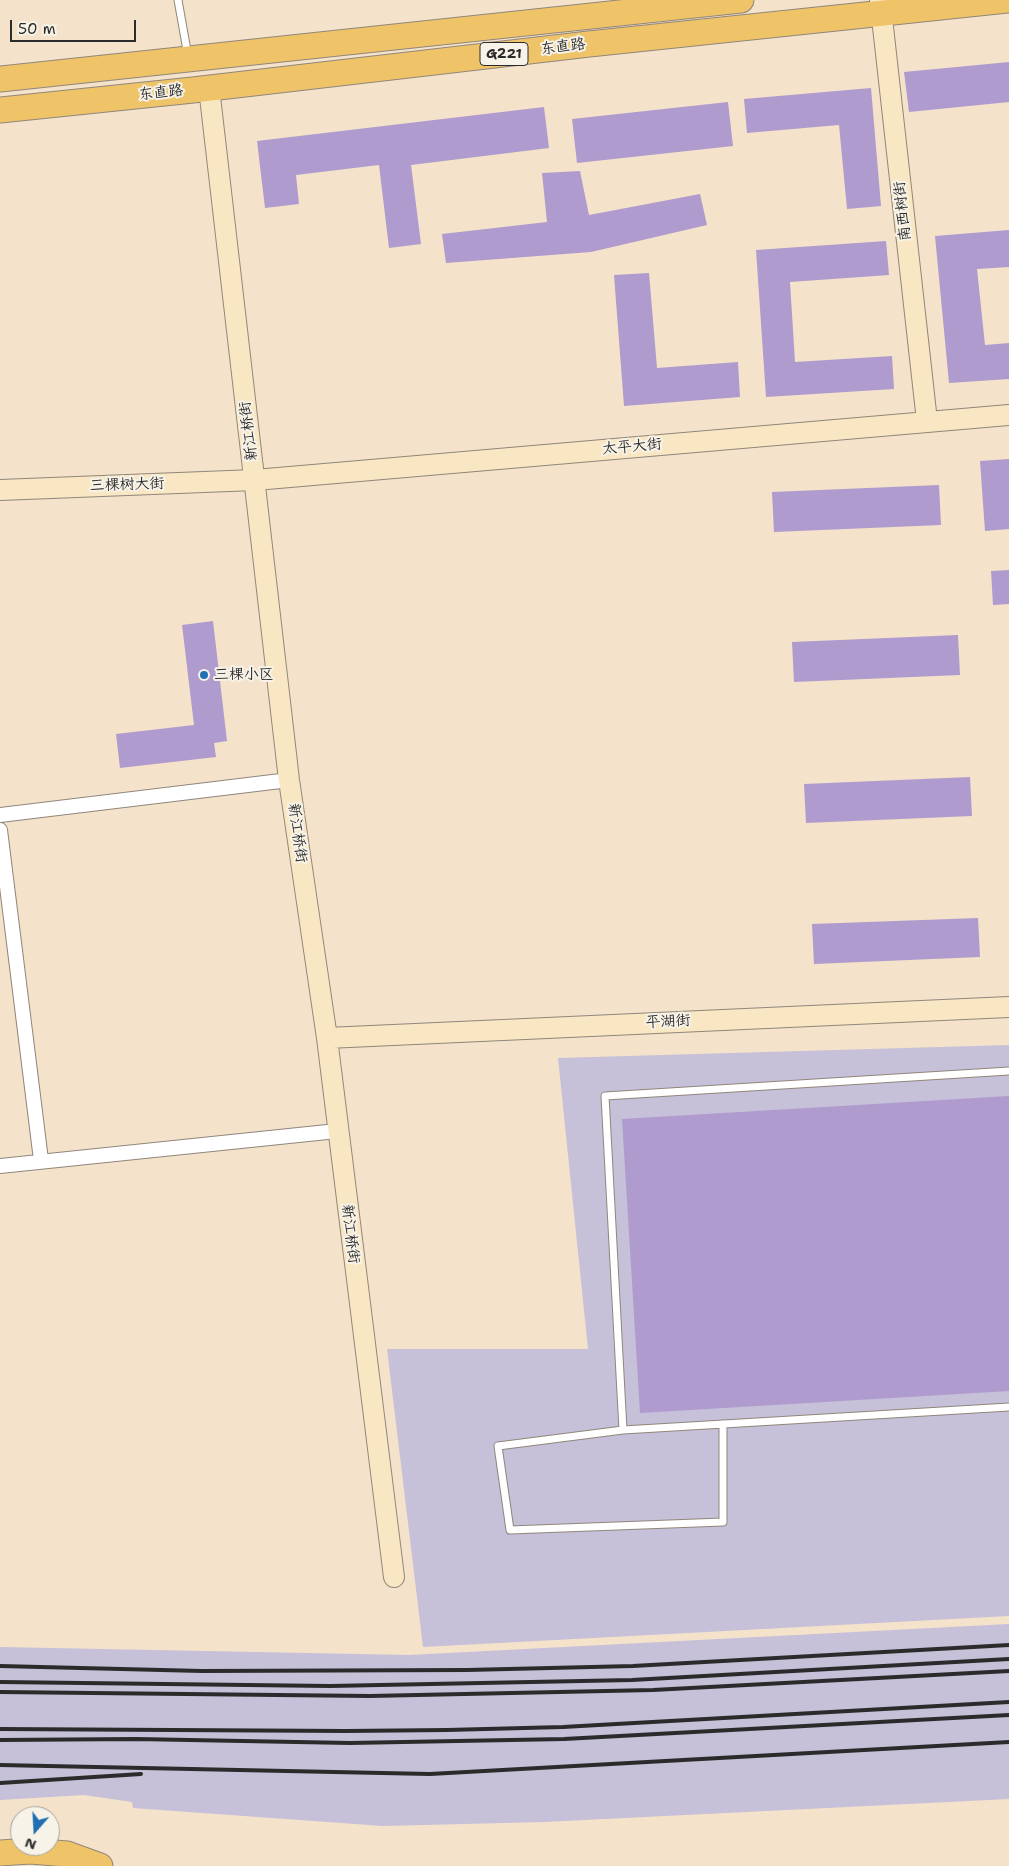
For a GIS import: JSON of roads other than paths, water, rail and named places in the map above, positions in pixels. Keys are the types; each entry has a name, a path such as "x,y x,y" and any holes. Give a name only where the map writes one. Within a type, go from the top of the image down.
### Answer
{"highway":[{"name":"东直路","path":"0,79 189,59 613,7 741,0"},
{"name":"东直路","path":"0,110 588,44 881,7 1007,0"},
{"path":"0,1853 30,1851 67,1854 100,1866"}],"main road":[{"name":"南西树街","path":"881,7 927,422"},
{"name":"新江桥街","path":"209,88 290,780 327,1038 337,1131 394,1577"},
{"name":"太平大街","path":"254,480 1009,415"},
{"name":"三棵树大街","path":"0,490 254,480"},
{"name":"平湖街","path":"327,1038 1009,1007"}],"street":[{"path":"0,815 290,780"},
{"path":"0,830 41,1160"},
{"path":"0,1166 41,1160 337,1131"}],"lane":[{"path":"178,0 189,59"},
{"path":"623,1430 605,1096 1009,1071"},
{"path":"723,1424 722,1522 510,1530 498,1446 623,1430 723,1424 1009,1407"}],"railway":[{"path":"0,1666 202,1671 467,1670 633,1666 1009,1645"},
{"path":"0,1682 330,1686 632,1680 1009,1659"},
{"path":"0,1692 370,1696 653,1690 1009,1671"},
{"path":"0,1729 346,1731 563,1727 1009,1702"},
{"path":"0,1740 136,1739 350,1743 564,1739 1009,1715"},
{"path":"0,1765 430,1774 1009,1742"},
{"path":"0,1783 141,1774"}],"place":[{"name":"三棵小区","path":"204,675"}]}
